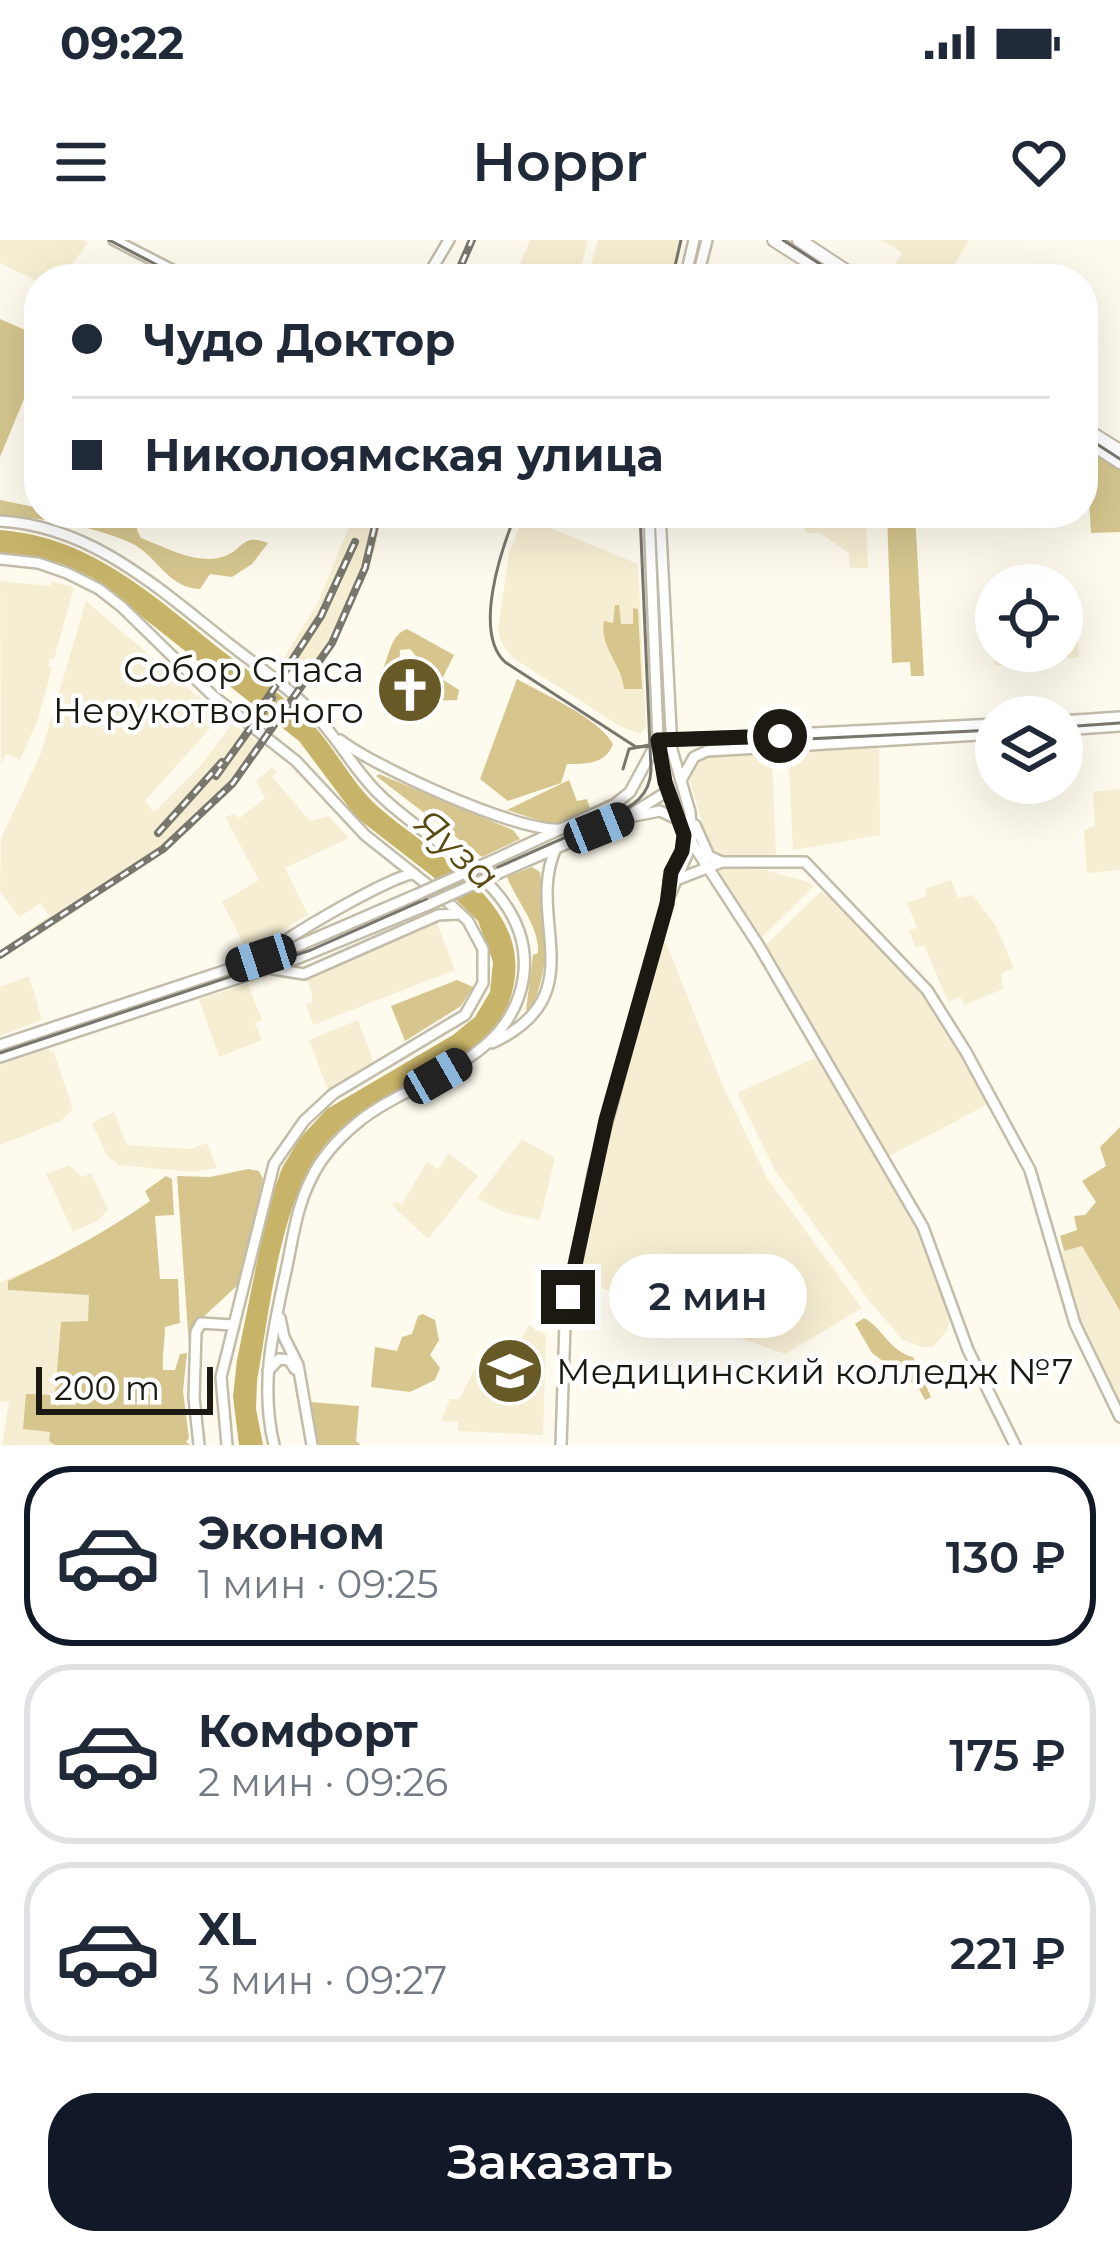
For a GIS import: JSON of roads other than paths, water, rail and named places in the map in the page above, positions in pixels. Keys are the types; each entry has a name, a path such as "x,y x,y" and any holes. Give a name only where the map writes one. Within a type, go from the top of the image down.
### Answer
{"main road":[{"path":"115,240 161,264"},
{"path":"774,240 812,264"},
{"path":"799,240 835,264"},
{"path":"46,528 102,550 303,702 374,790 493,888 518,932 524,964 518,999 487,1045"},
{"path":"650,528 658,740 680,822 762,950 923,1227 968,1350 1015,1445"},
{"path":"661,528 672,740 680,781 707,854 722,862"},
{"path":"0,559 52,567 99,589 212,695 288,753 395,866 392,880"},
{"path":"1083,720 1120,717"},
{"path":"658,740 975,725"},
{"path":"1083,729 1120,726"},
{"path":"329,731 385,767 517,822 561,829"},
{"path":"622,819 668,791 692,760 707,751 975,735"},
{"path":"294,953 615,804 630,792 658,740"},
{"path":"374,790 370,770 385,767"},
{"path":"0,1057 430,904 622,819 657,811 680,822"},
{"path":"667,904 692,843 690,812"},
{"path":"517,822 527,833 523,847"},
{"path":"561,1445 563,1337 584,1216 684,844 680,822"},
{"path":"274,1445 266,1379 303,1198 325,1156 364,1118 526,1024 538,1007 550,969 548,877 557,845"},
{"path":"227,1445 221,1397 229,1339 266,1184 280,1152 333,1094 456,1022 472,1007 483,983 485,961 479,937 439,892 385,854"},
{"path":"528,858 548,877"},
{"path":"674,879 722,862 805,862 927,990 1033,1177 1075,1324 1120,1417"},
{"path":"264,964 284,938 406,873 419,876"},
{"path":"438,915 439,892"},
{"path":"264,964 304,974 438,915 461,914"},
{"path":"284,938 284,946 294,953"},
{"path":"294,953 295,973"},
{"path":"518,999 521,1012 538,1007"},
{"path":"0,1045 54,1034"},
{"path":"280,1296 280,1326 298,1365 310,1445"},
{"path":"199,1445 194,1397 196,1332 201,1323 232,1325"},
{"path":"196,1350 209,1327 220,1329 229,1339"},
{"path":"266,1379 279,1359 295,1367 310,1445"}],"tram line":[{"path":"109,240 155,264"},
{"path":"675,264 681,240"},
{"path":"783,240 820,264"},
{"path":"1098,445 1120,459"},
{"path":"510,528 490,611 496,649 505,662 636,747 975,731"},
{"path":"0,1053 311,950 633,804 644,793 651,770 641,528"},
{"path":"1083,726 1120,723"},
{"path":"623,769 629,749 649,745"}],"railway":[{"path":"462,264 472,240"},
{"path":"0,955 163,849 233,783 332,643 365,568 374,528"},
{"path":"261,708 321,616 355,542"},
{"path":"216,776 272,698"},
{"path":"158,833 222,762"}],"place":[{"name":"Собор Спаса Нерукотворного","path":"410,690"},
{"name":"Медицинский колледж №7","path":"510,1371"}],"water label":[{"name":"Яуза","path":"457,849"}]}
